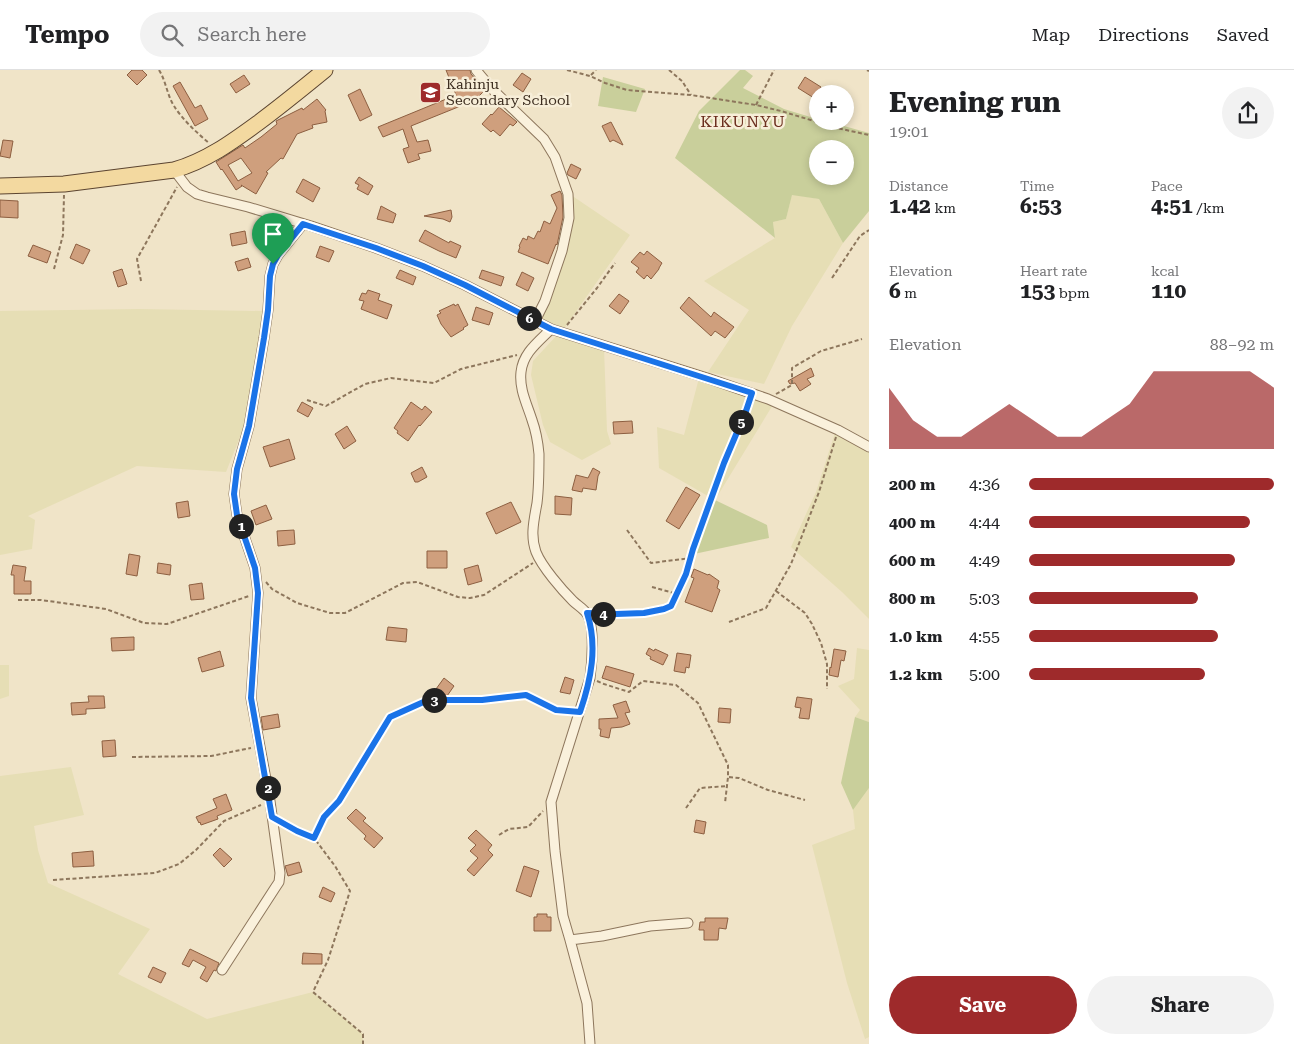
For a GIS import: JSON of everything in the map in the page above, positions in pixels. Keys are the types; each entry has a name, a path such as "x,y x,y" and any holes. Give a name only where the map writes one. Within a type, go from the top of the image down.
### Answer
{"main road":[{"path":"0,186 64,184 178,175 186,167 218,151 270,114 325,70"}],"street":[{"path":"476,70 491,88 544,139 555,157 568,194 569,218 562,251 545,300 535,321"},
{"path":"178,175 187,187 197,194 248,207 376,248 465,285 563,334 752,393 838,430 869,447"},
{"path":"222,970 279,882 280,873 270,801 251,698 258,593 255,568 237,515 234,494 237,469 249,426 268,310 270,276 273,264 303,224"},
{"path":"551,329 526,355 521,371 521,382 533,422 538,454 534,545 539,560 560,587 587,613 591,628 590,678 551,802 563,916 587,1003 590,1044"},
{"path":"570,940 602,936 650,926 688,923"}],"path":[{"path":"158,70 164,78 174,105 198,134 218,151"},
{"path":"567,70 628,90 691,95 756,105 869,135"},
{"path":"590,76 596,70"},
{"path":"669,70 682,81 691,95"},
{"path":"756,105 774,70"},
{"path":"141,281 137,259 178,175"},
{"path":"54,269 63,235 64,184"},
{"path":"832,278 860,236 869,230"},
{"path":"563,334 567,325 615,263"},
{"path":"768,399 792,385 792,368 821,351 862,339"},
{"path":"307,400 326,406 365,384 391,378 434,383 461,369 513,356 526,355"},
{"path":"587,613 644,613 671,606 686,574 724,463 752,393"},
{"path":"729,622 766,608 776,591 791,564 807,524 838,430"},
{"path":"627,530 651,563 691,558"},
{"path":"255,568 272,589 296,603 330,613 345,613 403,583 417,582 458,597 470,598 484,595 539,560"},
{"path":"652,587 677,594"},
{"path":"776,591 805,614 812,624 821,643 827,664 827,689"},
{"path":"18,600 41,600 106,609 144,623 167,624 258,593"},
{"path":"590,678 629,692 643,681 676,685 698,703 728,765 725,803"},
{"path":"314,838 324,817 339,801 390,717 428,700 482,700 526,695 556,710 580,712"},
{"path":"132,757 211,756 260,746"},
{"path":"728,777 739,778 768,790 805,800"},
{"path":"686,808 700,788 727,786"},
{"path":"52,880 155,873 179,864 196,850 224,821 270,801"},
{"path":"499,835 509,829 528,827 551,802"},
{"path":"272,817 314,838 350,890 328,960 313,992 363,1034 363,1044"}],"shaded area":[{"path":"792,194 819,199 843,243 792,326 764,384 708,372 749,310 704,281 775,238 773,222 786,219"},
{"path":"571,195 630,235 563,330 538,320 556,278"},
{"path":"139,309 263,311 260,344 244,427 226,472 137,466 28,516 35,520 32,549 0,555 0,311"},
{"path":"558,334 604,348 607,431 611,444 582,460 550,442 543,425 531,375 533,361"},
{"path":"699,378 774,403 715,500 659,468 657,427 684,435"},
{"path":"835,433 869,451 869,619 842,592 791,547 816,492"},
{"path":"857,648 869,650 869,722 855,717 860,710 838,686 854,679"},
{"path":"0,665 9,665 9,696 0,699"},
{"path":"71,767 84,815 34,826 38,850 48,883 150,929 118,974 207,1019 313,992 363,1034 363,1044 0,1044 0,776"},
{"path":"869,788 869,1037 865,1039 847,983 812,845 855,829 853,810"}],"green space":[{"path":"740,70 745,70 753,76 743,88 784,109 809,117 809,130 854,129 869,133 869,211 843,243 819,199 792,195 786,219 773,222 775,238 675,158 699,111"},
{"path":"603,77 645,89 636,112 598,106"},
{"path":"715,500 767,525 769,538 694,554"},
{"path":"855,717 869,722 869,788 853,810 841,783"}],"building":[{"path":"132,70 142,70 147,75 137,85 127,75"},
{"path":"446,70 470,70 471,74 485,90 478,99 411,126 417,142 428,140 431,151 418,154 420,159 408,163 403,149 409,147 403,129 383,137 378,127 456,95"},
{"path":"522,73 531,79 523,92 513,85"},
{"path":"244,75 250,84 236,93 230,84"},
{"path":"805,77 818,85 809,85 809,95 798,88"},
{"path":"180,82 195,108 201,105 208,119 195,126 173,86"},
{"path":"360,89 372,115 360,121 348,95"},
{"path":"317,99 326,110 327,122 312,125 313,128 297,134 283,159 281,158 266,172 268,173 256,194 241,185 236,190 216,162 243,145 245,148 277,124 276,121 302,108 303,110","holes":["241,158 252,173 238,181 228,165"]},
{"path":"499,107 517,122 513,126 510,124 500,136 493,130 491,132 482,124"},
{"path":"611,122 623,145 613,140 610,142 602,126"},
{"path":"3,140 13,141 10,158 0,156"},
{"path":"571,164 581,169 576,179 567,173"},
{"path":"359,177 373,186 368,195 357,189 359,185 355,183"},
{"path":"303,179 320,188 313,202 296,192"},
{"path":"560,191 562,195 563,217 557,245 548,264 518,252 523,238 527,240 528,236 534,239 538,231 540,232 544,221 550,224 557,208 551,195"},
{"path":"0,200 18,201 18,218 0,217"},
{"path":"381,206 396,214 393,223 377,219"},
{"path":"451,210 452,217 450,222 424,216"},
{"path":"425,230 449,243 450,241 461,246 456,258 419,241"},
{"path":"245,231 247,243 232,246 230,234"},
{"path":"76,244 90,250 83,264 70,258"},
{"path":"33,245 51,252 47,263 28,256"},
{"path":"320,246 334,251 329,262 316,257"},
{"path":"647,251 662,263 651,279 647,275 644,279 636,272 639,268 631,262 640,252 644,255"},
{"path":"248,258 251,267 238,271 235,262"},
{"path":"122,269 127,284 118,287 113,272"},
{"path":"400,270 416,277 413,285 396,278"},
{"path":"482,270 504,277 501,286 479,278"},
{"path":"522,272 534,278 528,291 516,285"},
{"path":"368,290 380,294 378,300 392,305 387,319 361,309 364,301 359,300 362,293 366,294"},
{"path":"619,294 629,301 620,314 609,306"},
{"path":"689,297 711,317 714,312 734,327 725,338 715,331 711,336 680,308"},
{"path":"454,304 455,306 458,304 468,325 451,337 437,315 441,313 439,311"},
{"path":"476,307 493,313 489,325 472,320"},
{"path":"811,368 814,376 807,379 811,384 800,391 795,383 790,384 788,381"},
{"path":"302,402 313,408 308,417 297,411"},
{"path":"411,402 422,410 425,406 432,412 419,425 408,441 397,433 398,431 394,428"},
{"path":"632,421 633,433 614,434 613,422"},
{"path":"347,426 356,441 344,449 335,434"},
{"path":"289,439 295,459 270,467 263,447"},
{"path":"422,467 427,477 415,482 411,473"},
{"path":"593,468 600,472 596,490 583,488 582,492 572,490 576,475 588,478"},
{"path":"686,487 700,495 679,529 666,521"},
{"path":"555,496 572,498 571,515 555,514"},
{"path":"188,501 190,516 178,518 176,503"},
{"path":"511,502 521,522 496,534 486,513"},
{"path":"266,505 272,519 256,525 251,511"},
{"path":"294,530 295,544 278,546 277,531"},
{"path":"427,551 447,551 447,568 427,568"},
{"path":"129,554 140,556 137,576 126,574"},
{"path":"158,563 171,565 170,575 157,573"},
{"path":"13,565 26,567 24,581 31,581 31,594 14,594 14,575 11,575"},
{"path":"478,565 482,581 468,585 464,569"},
{"path":"694,569 709,574 719,581 717,588 720,590 712,612 685,602 694,578 691,577"},
{"path":"202,583 204,599 191,600 189,585"},
{"path":"388,627 407,629 406,642 386,640"},
{"path":"134,637 134,650 112,651 111,638"},
{"path":"649,648 668,655 663,665 650,659 651,657 646,654"},
{"path":"834,649 846,651 844,661 841,660 838,677 829,675"},
{"path":"220,651 224,666 202,672 198,658"},
{"path":"677,653 691,655 689,668 686,667 685,673 674,671"},
{"path":"606,666 634,674 630,687 602,678"},
{"path":"565,677 574,680 570,694 560,692"},
{"path":"444,678 454,686 447,696 436,689"},
{"path":"88,696 104,696 105,708 86,709 86,714 72,715 71,703 89,702"},
{"path":"797,697 812,699 809,719 799,718 801,708 795,707"},
{"path":"626,701 630,712 625,713 630,724 611,728 609,738 600,736 599,719 618,718 613,705"},
{"path":"719,708 731,709 730,723 718,722"},
{"path":"278,714 280,727 263,730 261,717"},
{"path":"115,740 116,756 103,757 102,741"},
{"path":"226,794 232,810 217,816 218,819 201,825 196,817 217,808 213,799"},
{"path":"356,809 366,818 363,821 383,838 374,848 364,839 366,836 347,818"},
{"path":"696,820 706,822 704,834 694,832"},
{"path":"476,830 492,845 488,850 493,855 474,876 467,870 478,858 470,851 476,845 468,838"},
{"path":"220,848 232,859 224,867 213,855"},
{"path":"93,851 94,866 73,867 72,853"},
{"path":"299,862 302,872 288,876 285,866"},
{"path":"524,866 539,871 531,897 516,891"},
{"path":"323,887 335,893 331,902 319,897"},
{"path":"537,914 547,914 547,917 551,917 551,931 534,931 534,917 537,917"},
{"path":"705,918 728,918 726,929 719,928 718,940 704,940 704,930 699,930 700,922 705,922"},
{"path":"190,949 219,963 216,971 214,970 207,982 200,978 206,967 193,960 189,967 182,964"},
{"path":"303,953 322,954 322,964 302,964"},
{"path":"153,967 166,973 161,983 148,977"}],"place":[{"name":"Kahinju Secondary School","path":"430,92"}],"district":[{"name":"KIKUNYU","path":"743,121"}],"route":[{"path":"303,224 423,266 465,285 542,326 563,334 752,393 724,463 686,574 671,606 644,613 587,613 591,628 592,665 580,712 556,710 526,695 482,700 428,700 390,717 339,801 324,817 314,838 272,817 251,698 258,593 255,568 237,515 234,494 237,469 249,426 268,310 270,276 273,264 303,224"}]}
